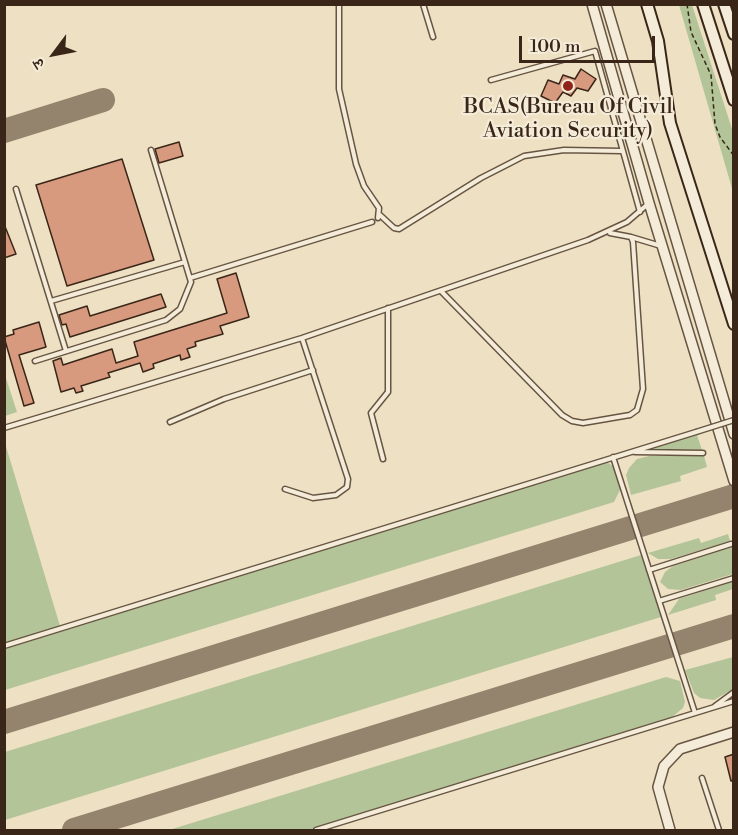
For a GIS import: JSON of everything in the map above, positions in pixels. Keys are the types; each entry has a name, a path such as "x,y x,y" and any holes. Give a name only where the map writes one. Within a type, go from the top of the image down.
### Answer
{"main road":[{"path":"647,4 658,41 670,123 734,324"},
{"path":"703,4 734,100"},
{"path":"724,4 734,34"}],"street":[{"path":"592,4 649,203 734,481"},
{"path":"606,4 734,434"},
{"path":"670,831 658,786 660,774 669,757 680,749 734,732"}],"lane":[{"path":"339,4 339,89 356,164 379,216 394,228 399,229 481,178 524,156 564,150 622,151"},
{"path":"423,4 433,37"},
{"path":"492,80 595,51 640,212"},
{"path":"35,361 172,317 180,309 190,291 186,262 151,150"},
{"path":"16,189 66,351"},
{"path":"4,428 302,338 441,291 608,232 640,212 649,203"},
{"path":"190,278 372,222"},
{"path":"608,232 662,246"},
{"path":"441,291 562,416 583,423 620,418 637,410 643,390 631,237"},
{"path":"51,301 186,262"},
{"path":"383,459 371,413 388,392 388,308"},
{"path":"285,489 313,498 336,495 347,487 348,479 302,338"},
{"path":"170,422 224,399 313,370"},
{"path":"4,646 734,420"},
{"path":"630,452 703,453"},
{"path":"614,457 695,713"},
{"path":"649,570 731,544"},
{"path":"659,601 734,578"},
{"path":"711,708 734,692"},
{"path":"316,831 734,701"},
{"path":"702,778 719,831"}],"path":[{"path":"687,4 691,32 704,55 711,75 715,124 720,137 734,156"}],"green space":[{"path":"679,5 692,5 733,132 733,192"},
{"path":"4,372 17,412 5,416 4,416"},
{"path":"697,435 702,450 646,449"},
{"path":"5,443 60,626 4,643"},
{"path":"649,456 704,456 707,467 680,476 681,481 631,495 626,475 629,468 637,459"},
{"path":"607,462 614,467 620,490 614,502 5,690 5,649"},
{"path":"728,534 730,541 671,559 658,559 648,553 699,538 701,543"},
{"path":"732,547 733,574 681,590 668,589 660,582 665,572 673,566"},
{"path":"641,555 661,617 5,820 5,752"},
{"path":"733,581 733,589 715,595 716,600 668,615 679,599"},
{"path":"733,657 733,689 714,700 700,698 694,693 685,670"},
{"path":"666,677 680,681 685,702 683,708 672,717 308,830 169,830"}],"building":[{"name":"BCAS(Bureau Of Civil Aviation Security)","path":"581,69 596,79 588,91 577,88 571,96 563,92 555,103 541,96 548,80 559,84 563,75 575,79"},
{"path":"179,142 183,156 159,163 155,149"},
{"path":"122,159 154,260 67,286 36,185"},
{"path":"4,224 16,254 4,258"},
{"path":"236,273 249,317 220,326 223,334 195,342 196,346 187,349 190,357 181,360 180,355 153,364 154,368 143,372 140,363 108,373 110,377 81,386 83,391 76,393 74,388 61,392 53,361 61,358 63,365 112,349 116,363 138,356 134,342 227,313 217,279"},
{"path":"161,294 166,307 70,337 66,324 62,325 59,315 87,306 90,316"},
{"path":"39,322 46,347 19,355 34,403 24,406 4,337 14,334 13,330"},
{"path":"734,754 734,780 731,781 725,757"}],"taxiway":[{"path":"4,131 103,100"},
{"path":"4,722 734,496"},
{"path":"74,830 734,626"}],"place":[{"name":"BCAS(Bureau Of Civil Aviation Security)","path":"568,86"}]}
